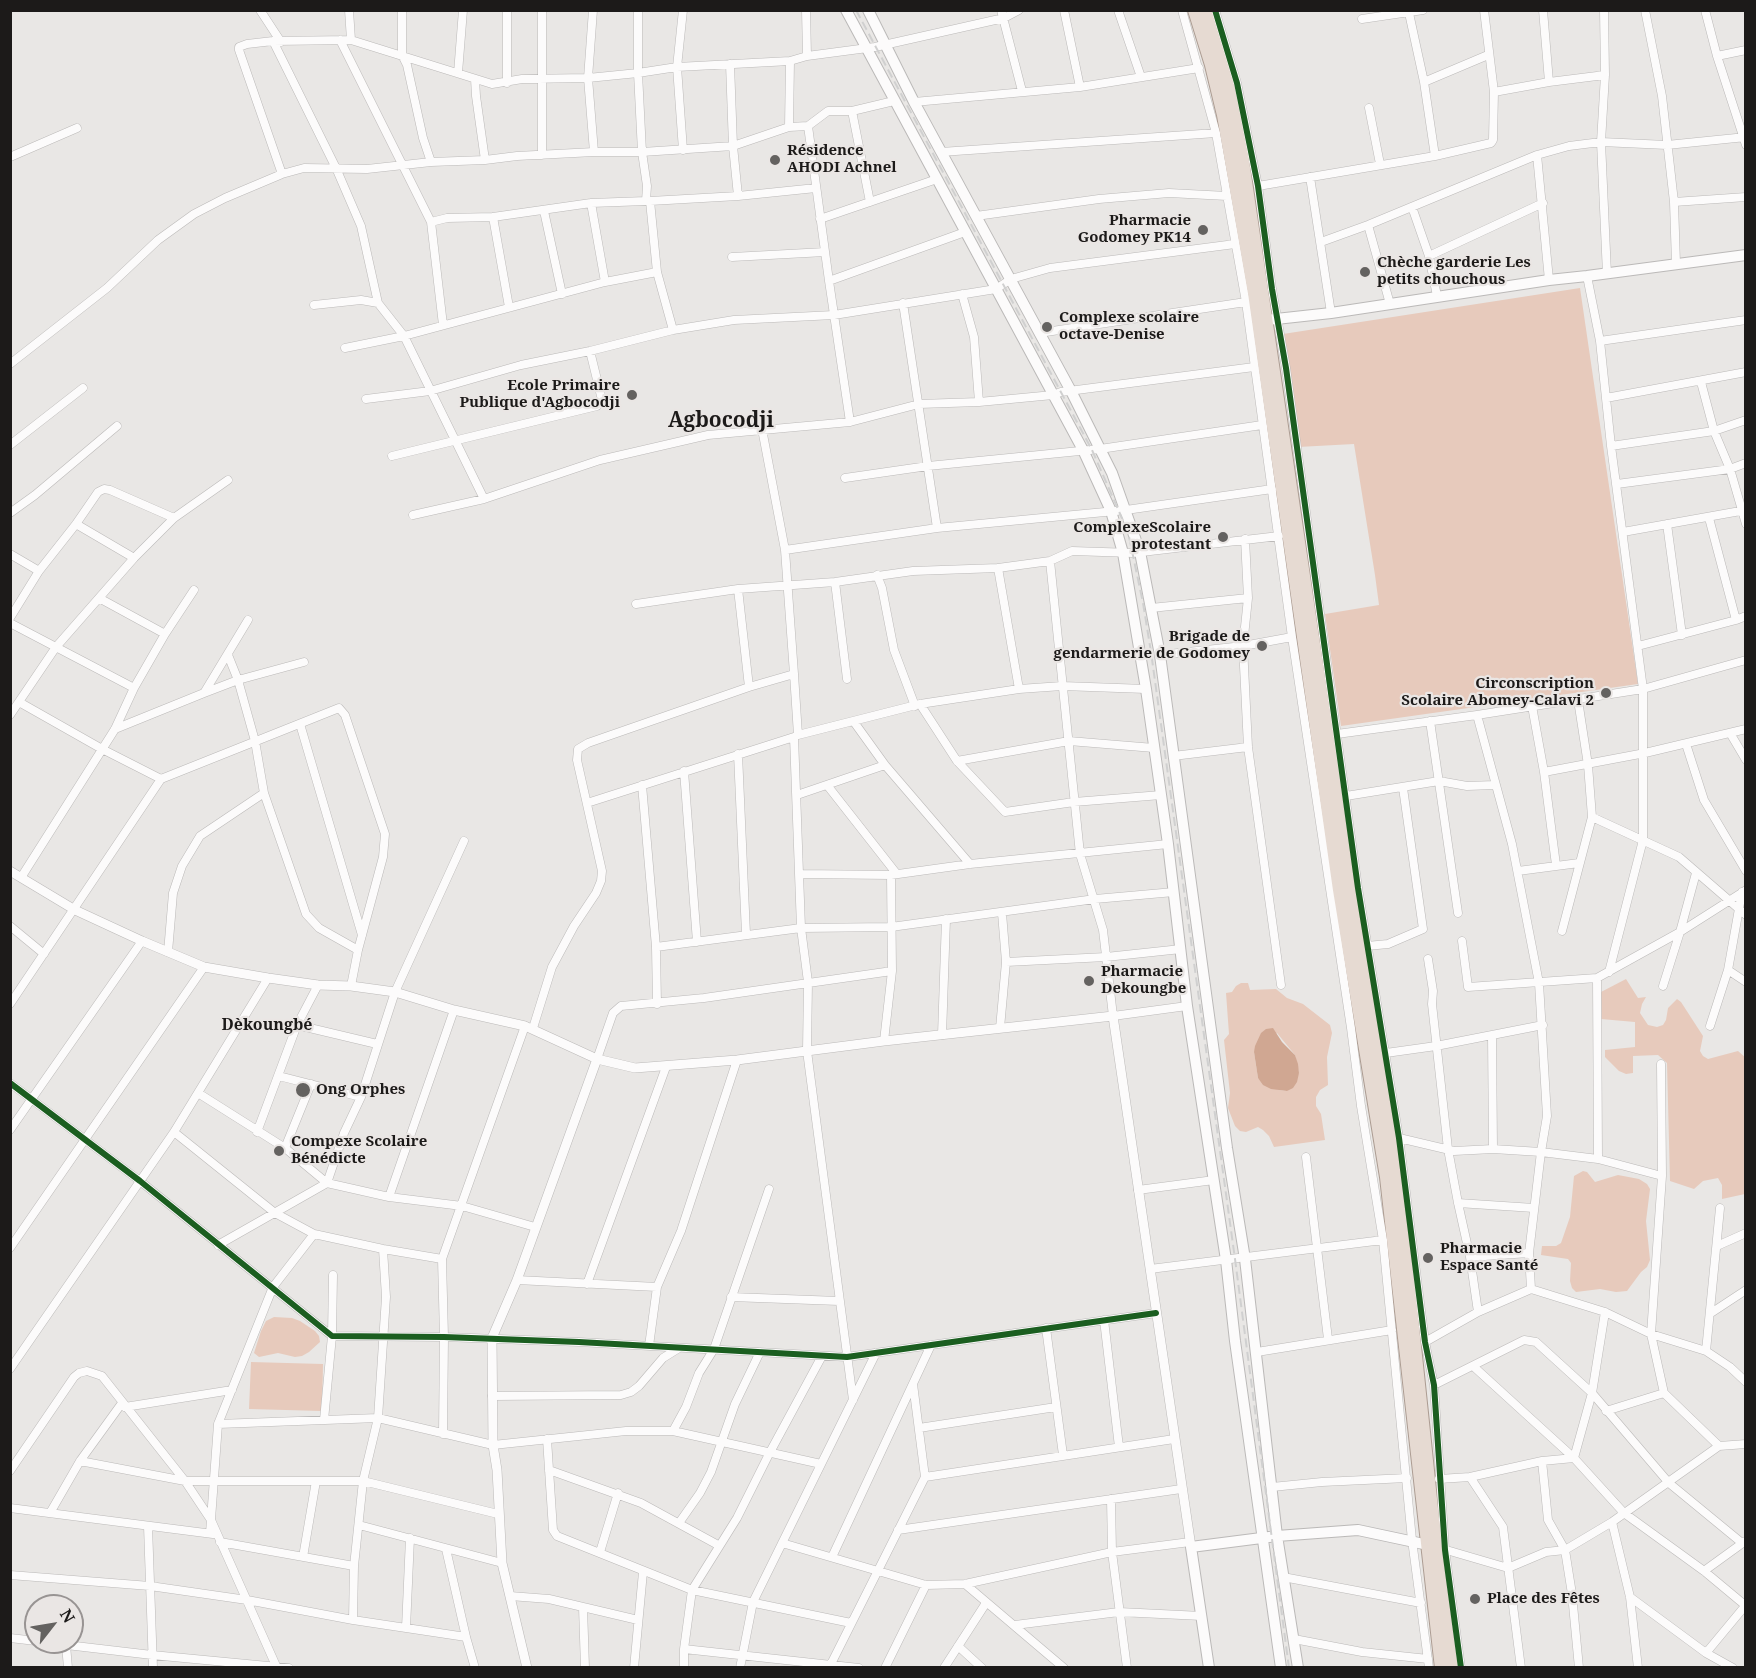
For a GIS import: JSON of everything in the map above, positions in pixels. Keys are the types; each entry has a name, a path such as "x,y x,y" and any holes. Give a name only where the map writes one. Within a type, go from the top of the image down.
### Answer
{"highway":[{"path":"1194,10 1223,115 1254,292 1339,890 1386,1177 1452,1668"},
{"path":"1205,10 1234,114 1272,320 1352,900 1397,1174 1436,1547 1441,1668"}],"main road":[{"path":"846,10 1083,450 1111,511 1122,553 1146,689 1168,844 1187,1006 1226,1260 1238,1364 1281,1668"},
{"path":"867,10 914,102 1071,391 1112,473 1140,552 1160,655 1227,1148 1245,1258 1277,1536 1298,1668"},
{"path":"1272,320 1549,279 1607,274 1746,255"},
{"path":"1209,1668 1190,1545 1358,1530 1436,1547"}],"street":[{"path":"260,10 277,41 361,226 378,303 404,336 484,499"},
{"path":"349,10 351,40"},
{"path":"402,10 402,56 407,65 430,162"},
{"path":"458,73 463,10"},
{"path":"507,10 507,83"},
{"path":"542,10 542,155"},
{"path":"593,10 588,78 594,152"},
{"path":"638,10 642,152 657,272 673,330"},
{"path":"683,10 677,67 683,150"},
{"path":"806,10 807,56"},
{"path":"282,174 239,46 277,41 351,40 492,84 522,79 588,78 677,67 790,61 807,56 885,45 1019,10"},
{"path":"1064,10 1080,87"},
{"path":"1118,10 1141,77"},
{"path":"1182,10 1216,133 1246,302 1292,637 1383,1240 1412,1540 1428,1663 1294,1639"},
{"path":"1215,10 1237,83 1258,186 1272,320 1286,368 1367,946 1399,1138 1425,1341 1434,1385 1439,1479 1443,1505 1436,1547 1461,1668"},
{"path":"1362,19 1423,10"},
{"path":"1258,186 1435,156 1491,143 1493,140 1494,92 1484,10"},
{"path":"1543,10 1549,82"},
{"path":"1605,10 1605,75 1601,142 1607,274"},
{"path":"1645,10 1662,96 1674,202 1676,264"},
{"path":"1321,242 1537,155 1569,146 1601,142 1667,145 1745,140 1717,56 1705,10"},
{"path":"1409,13 1424,82 1435,156"},
{"path":"1002,14 1022,91"},
{"path":"340,40 431,222 443,325"},
{"path":"1717,56 1746,50"},
{"path":"1424,82 1488,55"},
{"path":"789,127 790,61"},
{"path":"730,64 733,146 738,196"},
{"path":"914,102 1080,87 1199,69"},
{"path":"1494,92 1605,75"},
{"path":"475,78 485,160"},
{"path":"10,364 107,288 158,240 194,214 282,174 304,168 367,169 517,156 733,146 789,127 808,126 828,111 852,111 894,101"},
{"path":"1369,108 1380,164"},
{"path":"852,111 870,202"},
{"path":"808,126 850,422"},
{"path":"10,157 77,128"},
{"path":"941,152 1216,133"},
{"path":"1537,155 1549,279"},
{"path":"1310,177 1331,313"},
{"path":"820,219 937,179"},
{"path":"431,222 493,217 591,204 738,196 816,188"},
{"path":"976,216 1099,199 1169,193 1227,196"},
{"path":"1674,202 1746,197"},
{"path":"1429,256 1543,202"},
{"path":"591,204 605,282"},
{"path":"1412,207 1429,256 1437,296"},
{"path":"544,211 562,294"},
{"path":"493,217 509,307"},
{"path":"1368,225 1389,304"},
{"path":"829,281 965,232"},
{"path":"366,399 430,391 521,365 590,351 673,330 734,320 834,315 996,289 1011,279 1064,265 1235,244"},
{"path":"732,257 825,252"},
{"path":"345,348 404,336 605,282 657,272"},
{"path":"1587,276 1600,341 1611,446 1643,689 1645,753 1643,840 1609,972"},
{"path":"962,294 974,337 979,402"},
{"path":"314,305 361,300 378,303"},
{"path":"1039,333 1246,302"},
{"path":"903,303 937,528"},
{"path":"1600,341 1746,320"},
{"path":"392,456 597,406 602,400 590,351"},
{"path":"413,515 484,499 600,460 708,435 850,422 919,404 979,402 1053,395 1254,368"},
{"path":"1606,398 1746,372"},
{"path":"1701,381 1714,431 1730,470 1746,524"},
{"path":"10,445 83,388"},
{"path":"1611,446 1714,431 1746,420"},
{"path":"845,478 928,466 1100,449 1262,425"},
{"path":"10,513 35,495 117,426"},
{"path":"762,429 785,550 788,585 794,674 801,928 807,982 807,1051 853,1400"},
{"path":"1617,484 1730,470 1746,463"},
{"path":"10,715 56,646 134,558 174,518 228,480"},
{"path":"10,618 39,570 76,524 93,498 104,489 174,518"},
{"path":"785,550 937,528 1126,510 1272,489"},
{"path":"1623,532 1744,511"},
{"path":"1708,518 1736,620"},
{"path":"76,524 134,558"},
{"path":"1667,524 1682,635"},
{"path":"636,604 738,589 835,582 913,571 998,568 1050,561 1072,551 1140,552 1279,536"},
{"path":"1245,539 1248,598 1243,646 1248,747 1281,985"},
{"path":"10,554 39,570"},
{"path":"782,1543 926,1585 965,1584 1112,1552 1190,1545 1113,1016 1103,930 1080,854 1050,561"},
{"path":"998,568 1019,689"},
{"path":"877,575 882,588 894,650 918,705 957,761 1005,812 1074,802 1161,795"},
{"path":"835,582 847,679"},
{"path":"738,589 749,687"},
{"path":"22,876 115,729 134,688 165,634 194,591"},
{"path":"99,598 165,634"},
{"path":"1151,608 1248,598"},
{"path":"1638,646 1746,616"},
{"path":"204,693 248,620"},
{"path":"10,622 134,688"},
{"path":"1160,655 1243,646 1292,637"},
{"path":"228,655 255,741 264,793 306,914 311,922 358,950"},
{"path":"1337,734 1643,689 1746,660"},
{"path":"115,729 237,680 304,662"},
{"path":"443,1434 442,1259 552,967 601,881 602,871 576,755 581,747 588,743 749,687 794,674"},
{"path":"587,803 796,736 918,705 1019,689 1062,686 1146,689"},
{"path":"1563,931 1592,817 1588,765 1578,700"},
{"path":"19,702 161,779"},
{"path":"1532,706 1545,772 1556,865"},
{"path":"11,1002 161,779 339,708 345,716 385,834 383,857 358,950 351,986"},
{"path":"1477,715 1518,872 1539,983 1543,1025 1547,1116 1529,1253 1531,1288"},
{"path":"1430,721 1458,913"},
{"path":"854,722 885,765 970,864"},
{"path":"300,724 363,937"},
{"path":"1545,772 1645,753 1746,729"},
{"path":"1730,733 1746,760"},
{"path":"957,761 1069,741 1154,748"},
{"path":"1686,744 1704,800 1746,871"},
{"path":"1173,756 1248,747"},
{"path":"738,754 746,934"},
{"path":"797,795 885,765"},
{"path":"684,771 697,942"},
{"path":"1346,796 1439,781 1467,786 1495,785"},
{"path":"642,785 656,946 657,1004"},
{"path":"827,785 894,874 891,927 892,971 884,1041"},
{"path":"1367,946 1388,944 1423,929 1403,788"},
{"path":"168,952 173,893 182,866 200,836 264,793"},
{"path":"1592,817 1679,857 1742,913"},
{"path":"218,1245 327,1183 344,1133 361,1097 394,992 464,841"},
{"path":"799,874 894,874 1168,844"},
{"path":"1518,872 1579,863"},
{"path":"10,871 75,909 204,967 318,985 351,986 394,992 454,1010 529,1027 597,1059 636,1068 737,1060 1187,1006"},
{"path":"1663,986 1696,873"},
{"path":"1462,941 1468,987 1597,978 1680,932 1744,891"},
{"path":"1710,1026 1728,970 1742,913 1744,891"},
{"path":"656,946 801,928 891,927 1095,899 1174,892"},
{"path":"1000,1028 1006,962 1002,913"},
{"path":"942,1035 946,919"},
{"path":"10,926 44,954"},
{"path":"10,1130 142,941"},
{"path":"1006,962 1106,957 1181,949"},
{"path":"1428,959 1448,1149 1470,1257 1478,1312"},
{"path":"10,1248 204,967"},
{"path":"1728,970 1746,982"},
{"path":"527,1668 502,1563 497,1470 493,1445 492,1338 517,1280 613,1013 621,1006 657,1004 892,971"},
{"path":"10,1369 174,1132 268,978"},
{"path":"1597,978 1598,1159"},
{"path":"257,1132 297,1025 318,985"},
{"path":"10,987 13,989 11,1002"},
{"path":"389,1197 454,1010"},
{"path":"297,1025 377,1044"},
{"path":"1386,1053 1436,1046 1543,1025"},
{"path":"1492,1035 1493,1149"},
{"path":"649,1346 657,1287 681,1231 737,1060"},
{"path":"1661,1064 1662,1176 1651,1334 1664,1393 1719,1446"},
{"path":"587,1284 666,1067"},
{"path":"279,1076 361,1097"},
{"path":"10,1083 140,1181 332,1336 444,1336 847,1357 1156,1313"},
{"path":"285,1148 311,1084"},
{"path":"198,1093 285,1148 327,1183 389,1197 462,1206 535,1227"},
{"path":"174,1132 275,1213 314,1234 442,1259"},
{"path":"1399,1138 1454,1151 1493,1149 1598,1159 1662,1176"},
{"path":"1306,1156 1328,1339"},
{"path":"1138,1190 1214,1180"},
{"path":"673,1431 699,1373 714,1349 769,1189"},
{"path":"1458,1203 1534,1208"},
{"path":"1706,1351 1720,1208"},
{"path":"1717,1246 1746,1233"},
{"path":"211,1520 218,1424 273,1287 314,1234"},
{"path":"1150,1269 1383,1240"},
{"path":"354,1620 354,1566 363,1481 378,1418 386,1297 383,1249"},
{"path":"1470,1257 1529,1253"},
{"path":"324,1420 332,1336 333,1275"},
{"path":"517,1280 657,1287"},
{"path":"1425,1341 1478,1312 1531,1288 1605,1312 1651,1334 1706,1351 1730,1367 1746,1382"},
{"path":"1711,1313 1746,1290"},
{"path":"731,1297 839,1301"},
{"path":"1574,1458 1592,1393 1605,1312"},
{"path":"1104,1320 1119,1447"},
{"path":"1046,1328 1063,1455"},
{"path":"1257,1352 1392,1330"},
{"path":"1434,1385 1524,1340 1536,1342 1592,1393 1669,1483 1744,1542 1704,1571"},
{"path":"832,1557 931,1345"},
{"path":"492,1396 621,1395 639,1386 663,1358 680,1347"},
{"path":"679,1523 700,1493 722,1442 735,1404 760,1352"},
{"path":"740,1668 753,1602 876,1353"},
{"path":"684,1668 684,1649 692,1590 718,1545 737,1518 822,1356"},
{"path":"1473,1366 1574,1458 1624,1513 1704,1571 1745,1606 1706,1653"},
{"path":"10,1471 74,1377 87,1371 102,1376 185,1481 211,1520 216,1537 277,1667"},
{"path":"831,1664 925,1477 913,1384"},
{"path":"50,1513 80,1461 123,1405 232,1390"},
{"path":"1606,1411 1664,1393"},
{"path":"919,1428 1056,1407"},
{"path":"218,1424 378,1418 493,1445 626,1431 673,1431 821,1464"},
{"path":"547,1439 554,1533 692,1590 851,1623"},
{"path":"925,1477 1174,1439"},
{"path":"1436,1547 1508,1568 1546,1552 1565,1550 1612,1522 1719,1446 1746,1444"},
{"path":"1439,1479 1470,1477 1542,1461 1574,1458"},
{"path":"80,1461 185,1481 363,1481 498,1514"},
{"path":"1542,1461 1548,1520 1565,1550 1579,1668"},
{"path":"549,1470 618,1493 718,1545"},
{"path":"1470,1477 1503,1527 1521,1668"},
{"path":"1272,1487 1407,1478"},
{"path":"303,1557 316,1481"},
{"path":"898,1530 1182,1489"},
{"path":"600,1552 618,1493"},
{"path":"1111,1499 1112,1552 1127,1668"},
{"path":"10,1508 216,1537 354,1566"},
{"path":"1612,1522 1630,1597 1638,1668"},
{"path":"359,1525 502,1563"},
{"path":"148,1526 153,1668"},
{"path":"406,1628 411,1538"},
{"path":"446,1549 475,1668"},
{"path":"634,1668 644,1572"},
{"path":"10,1575 150,1586 466,1637"},
{"path":"1283,1577 1421,1603"},
{"path":"965,1584 1064,1668"},
{"path":"885,1668 926,1585"},
{"path":"510,1596 549,1599 638,1620"},
{"path":"1630,1597 1706,1653 1732,1668"},
{"path":"944,1668 986,1603"},
{"path":"583,1607 585,1668"},
{"path":"1015,1625 1119,1612 1202,1616"},
{"path":"958,1646 982,1668"},
{"path":"84,1647 289,1668"},
{"path":"684,1649 859,1668"}],"shaded area":[{"path":"1580,288 1638,684 1341,726 1325,614 1379,605 1375,575 1354,444 1298,447 1283,334"},
{"path":"1626,979 1638,998 1646,997 1640,1013 1648,1025 1657,1027 1663,1025 1668,1008 1677,999 1703,1036 1700,1051 1703,1056 1708,1059 1738,1051 1746,1058 1745,1194 1722,1199 1722,1185 1718,1178 1703,1181 1694,1189 1670,1181 1667,1063 1658,1055 1633,1056 1633,1073 1626,1074 1619,1071 1605,1057 1605,1050 1635,1047 1635,1022 1601,1019 1601,992"},
{"path":"1248,983 1250,990 1276,989 1287,998 1303,1004 1330,1025 1332,1033 1327,1057 1328,1085 1320,1090 1316,1097 1316,1106 1321,1114 1325,1140 1274,1147 1269,1136 1258,1127 1246,1132 1240,1131 1235,1126 1228,1108 1230,1093 1224,1040 1229,1034 1226,993 1232,992 1236,986","holes":["1277,1033 1295,1055 1299,1073 1287,1091 1279,1090 1258,1078 1254,1052"]},
{"path":"1273,1028 1282,1042 1295,1055 1298,1064 1297,1082 1287,1091 1271,1089 1263,1085 1258,1078 1255,1046 1261,1033"},
{"path":"1583,1171 1587,1172 1595,1182 1618,1175 1639,1179 1650,1189 1646,1221 1650,1260 1627,1291 1616,1292 1600,1289 1576,1292 1570,1281 1571,1263 1568,1259 1541,1255 1542,1246 1556,1246 1561,1243 1570,1217 1574,1176"},
{"path":"274,1317 300,1321 315,1331 320,1342 302,1356 295,1357 278,1353 259,1357 254,1353 261,1331 266,1321"},
{"path":"251,1362 323,1364 322,1411 249,1409"}],"railway":[{"path":"856,10 1092,450 1128,532 1151,652 1289,1668"}],"cycle path":[{"path":"1215,10 1237,83 1258,186 1272,289 1286,368 1358,888 1399,1138 1425,1342 1434,1385 1445,1550 1461,1668"},
{"path":"10,1083 140,1181 332,1336 579,1342 847,1357 1156,1313"}],"place":[{"name":"Résidence AHODI Achnel","path":"775,160"},
{"name":"Pharmacie Godomey PK14","path":"1203,230"},
{"name":"Chèche garderie Les petits chouchous","path":"1365,272"},
{"name":"Complexe scolaire octave-Denise","path":"1047,327"},
{"name":"Ecole Primaire Publique d'Agbocodji","path":"632,395"},
{"name":"ComplexeScolaire protestant","path":"1223,537"},
{"name":"Brigade de gendarmerie de Godomey","path":"1262,646"},
{"name":"Circonscription Scolaire Abomey-Calavi 2","path":"1606,693"},
{"name":"Pharmacie Dekoungbe","path":"1089,981"},
{"name":"Ong Orphes","path":"303,1090"},
{"name":"Compexe Scolaire Bénédicte","path":"279,1151"},
{"name":"Pharmacie Espace Santé","path":"1428,1258"},
{"name":"Place des Fêtes","path":"1475,1599"}],"district":[{"name":"Agbocodji","path":"721,421"},
{"name":"Dèkoungbé","path":"267,1025"}]}
